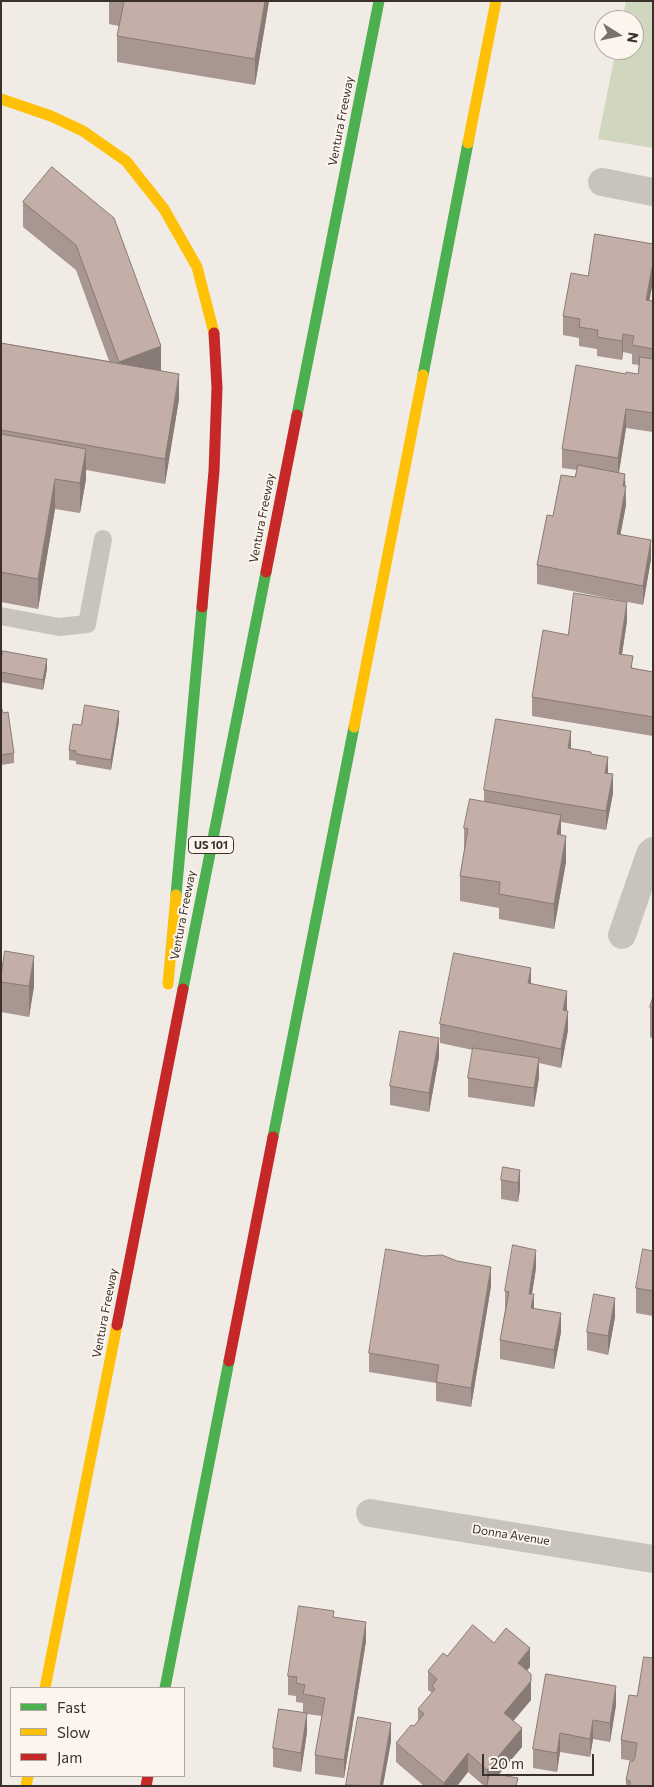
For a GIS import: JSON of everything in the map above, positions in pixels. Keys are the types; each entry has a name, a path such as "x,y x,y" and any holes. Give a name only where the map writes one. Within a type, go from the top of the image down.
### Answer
{"highway":[{"name":"Ventura Freeway","path":"45,1687 379,1"},
{"path":"165,1687 496,1"},
{"path":"1,99 51,116 83,131 126,161 164,209 198,267 214,331 218,388 214,471 167,998"},
{"path":"155,1127 164,1028"}],"street":[{"path":"602,182 653,192"},
{"path":"622,935 650,854 653,851"},
{"name":"Donna Avenue","path":"370,1512 653,1558"}],"lane":[{"path":"1,616 59,627 87,624 103,539"}],"green space":[{"path":"626,1 653,1 653,148 598,139 614,60 644,60 644,10 624,10"}],"building":[{"path":"121,1 265,1 255,59 117,36 124,2"},
{"path":"52,167 114,218 161,346 119,362 76,245 23,202"},
{"path":"595,234 653,244 653,263 646,300 653,301 653,349 632,345 634,336 623,334 622,341 597,337 598,330 579,327 580,319 563,316 571,273 588,276"},
{"path":"1,343 179,374 165,459 1,430"},
{"path":"640,357 653,359 653,413 626,409 618,458 562,449 576,365 626,374 626,372 638,374"},
{"path":"1,434 86,449 80,483 55,479 38,579 1,572"},
{"path":"578,465 625,474 623,486 626,486 617,534 651,540 643,586 537,565 547,515 553,516 561,475 575,477"},
{"path":"574,593 627,602 619,654 633,656 631,668 653,672 653,717 532,697 543,630 568,635"},
{"path":"3,651 47,659 43,680 1,672"},
{"path":"85,705 119,711 111,760 76,754 76,751 69,750 73,724 81,725"},
{"path":"1,706 3,713 8,712 14,753 1,755"},
{"path":"496,719 571,731 568,748 608,757 605,773 613,774 606,811 484,790"},
{"path":"470,799 561,815 557,834 566,836 554,904 499,894 500,882 460,876 468,829 464,828"},
{"path":"5,951 34,956 29,986 1,982"},
{"path":"454,953 531,968 528,983 567,991 563,1010 568,1011 561,1049 440,1024"},
{"path":"653,997 653,1008 650,1007"},
{"path":"400,1031 439,1038 429,1093 390,1086"},
{"path":"473,1048 539,1058 534,1088 468,1078"},
{"path":"503,1167 520,1170 518,1183 501,1180"},
{"path":"513,1245 536,1250 529,1294 534,1294 531,1308 561,1313 554,1350 500,1340 509,1292 505,1291"},
{"path":"386,1249 424,1256 442,1255 457,1261 491,1267 471,1388 436,1382 439,1365 369,1353"},
{"path":"643,1249 653,1251 653,1291 636,1288"},
{"path":"594,1294 615,1298 608,1336 587,1332"},
{"path":"299,1606 334,1611 333,1617 366,1622 344,1760 315,1755 325,1698 303,1694 305,1685 296,1683 297,1677 288,1676"},
{"path":"473,1625 494,1643 506,1628 530,1648 518,1663 531,1674 531,1681 504,1713 522,1728 487,1770 468,1753 444,1783 396,1743 411,1725 414,1726 424,1714 418,1709 435,1689 432,1686 437,1679 428,1671 443,1653 447,1656"},
{"path":"644,1657 653,1658 653,1786 630,1786 630,1781 626,1780 630,1761 633,1761 635,1757 637,1743 621,1740 629,1695 637,1696"},
{"path":"546,1674 616,1686 610,1723 593,1720 590,1739 560,1733 557,1753 533,1749"},
{"path":"279,1709 307,1713 301,1753 273,1748"},
{"path":"358,1717 391,1723 380,1786 346,1785"},
{"path":"490,1773 518,1778 516,1786 487,1786"}],"traffic: fast":[{"path":"297,415 379,1"},
{"path":"423,375 468,143"},
{"path":"183,989 266,572"},
{"path":"176,895 202,607"},
{"path":"273,1137 354,727"},
{"path":"165,1687 229,1361"}],"traffic: slow":[{"path":"468,143 496,1"},
{"path":"1,99 51,116 83,131 126,161 164,209 197,267 214,333"},
{"path":"354,727 423,375"},
{"path":"168,984 176,895"},
{"path":"45,1687 117,1325"},
{"path":"26,1786 28,1777"}],"traffic: jam":[{"path":"202,607 214,471 217,388 214,333"},
{"path":"266,572 297,415"},
{"path":"117,1325 183,989"},
{"path":"229,1361 273,1137"},
{"path":"146,1786 148,1777"}]}
